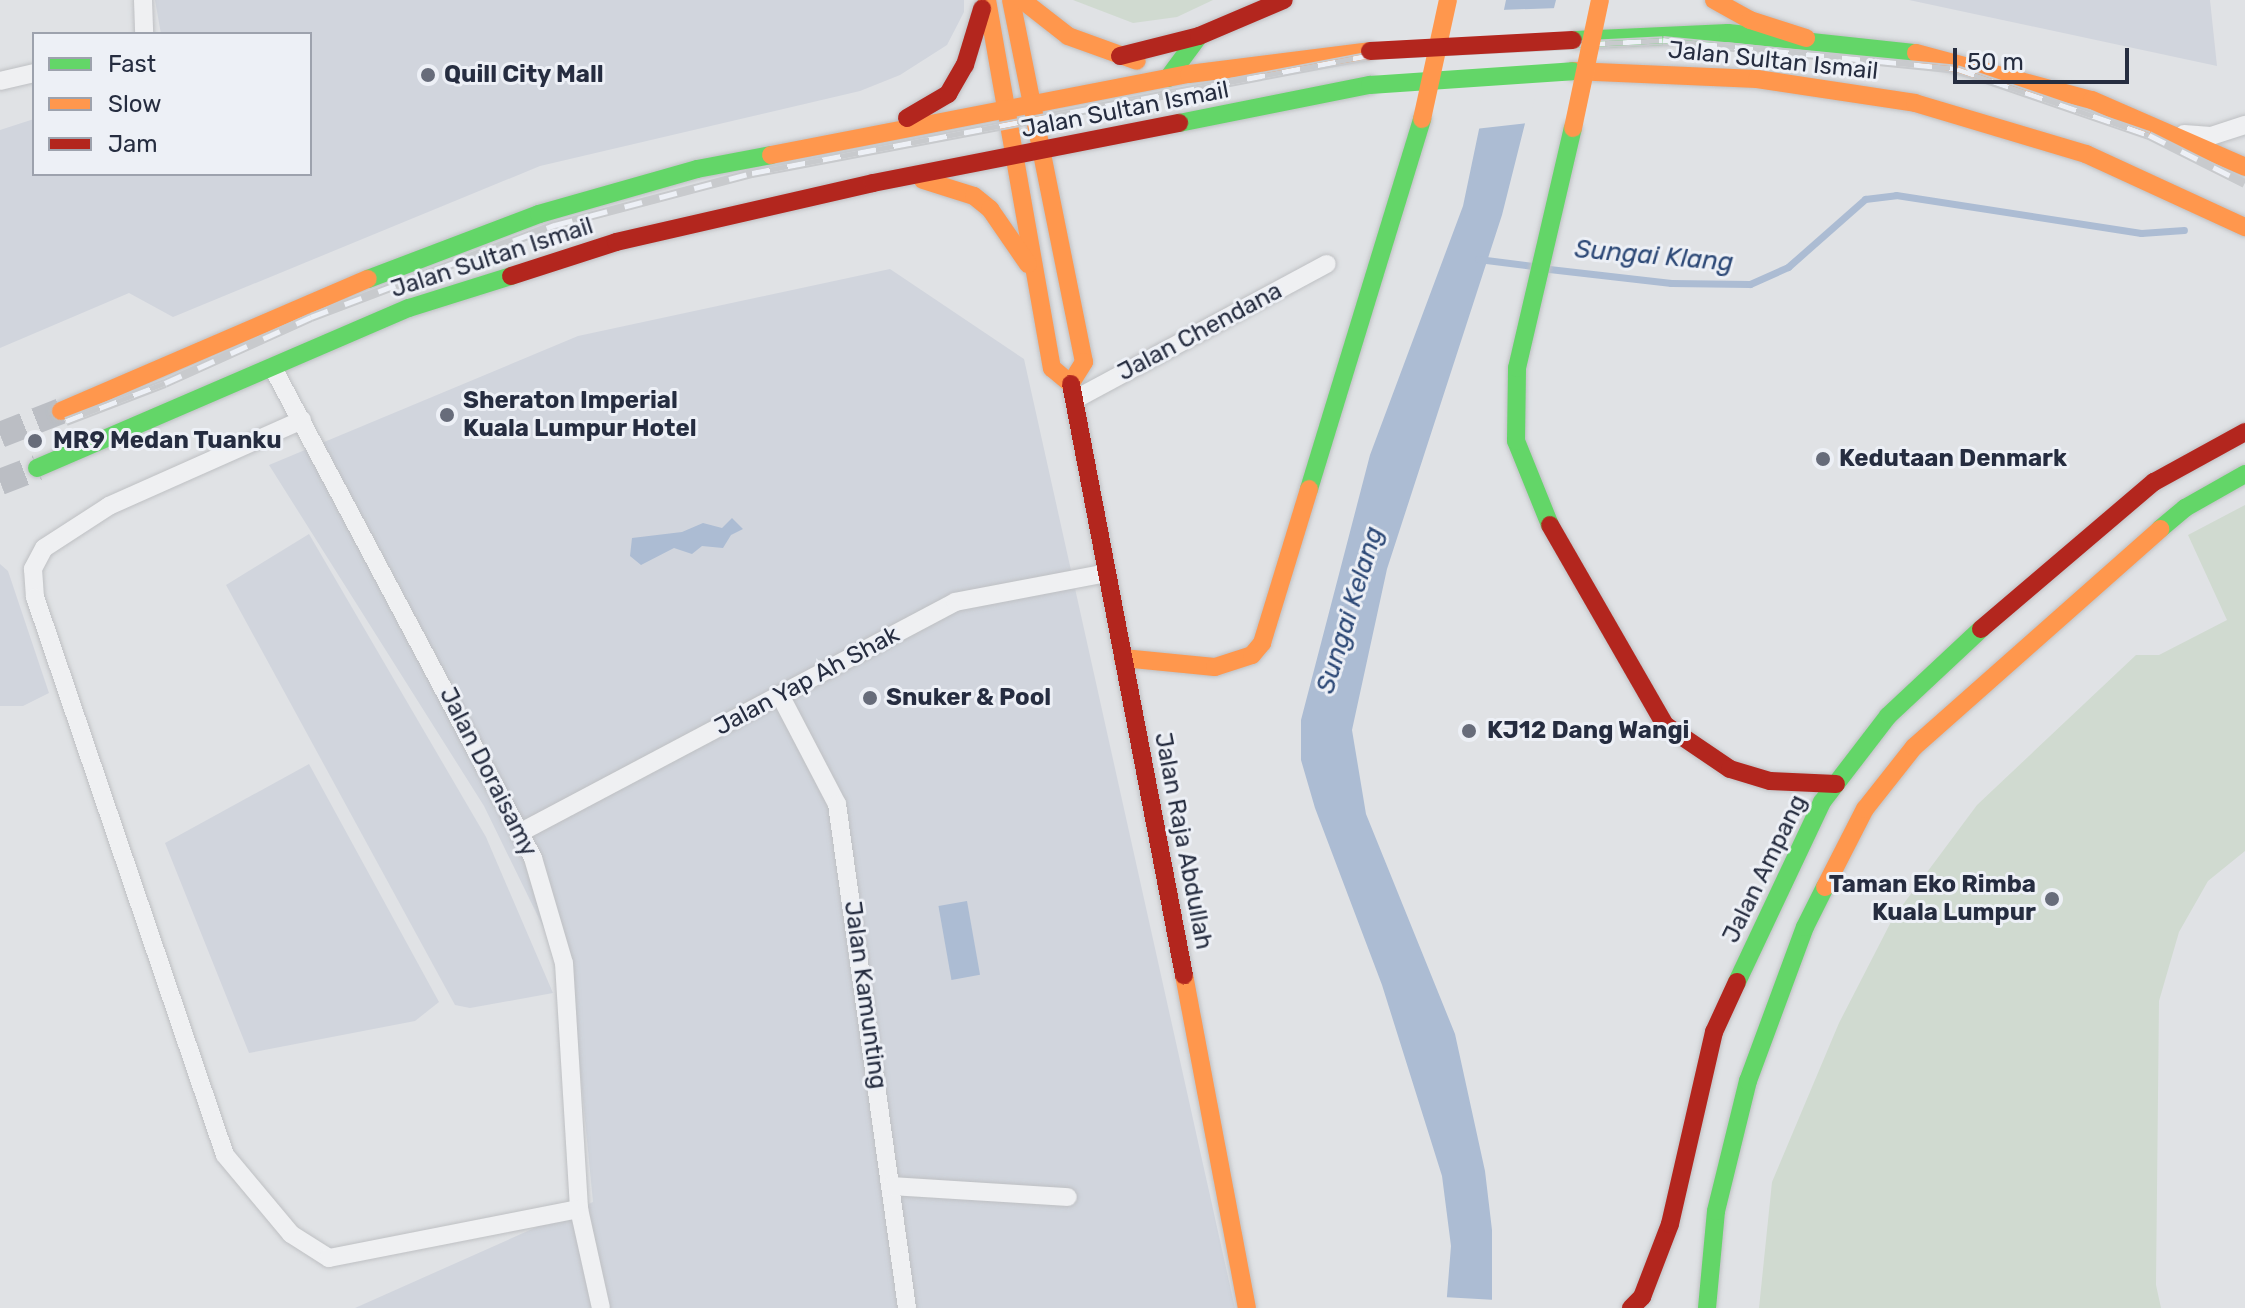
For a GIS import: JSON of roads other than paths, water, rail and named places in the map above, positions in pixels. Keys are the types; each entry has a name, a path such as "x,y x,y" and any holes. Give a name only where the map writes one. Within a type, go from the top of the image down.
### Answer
{"main road":[{"name":"Jalan Raja Abdullah","path":"985,0 1052,368 1073,392 1247,1308"},
{"path":"867,136 948,94 965,65 985,0"},
{"name":"Jalan Raja Abdullah","path":"1011,0 1044,151 1084,362 1073,392"},
{"path":"1022,0 1050,25 1168,78 1199,36"},
{"path":"1120,56 1199,36 1284,0"},
{"path":"1123,658 1215,667 1252,655 1262,643 1422,119 1448,0"},
{"path":"1600,0 1517,368 1516,441 1542,511 1665,725 1730,769 1770,781 1836,784"},
{"path":"1714,0 1750,20 1806,38"},
{"name":"Jalan Sultan Ismail","path":"61,411 411,261 539,214 697,169 1168,78 1370,51 1474,42 1728,33 1806,38 1919,53 2007,74 2174,132 2245,167"},
{"name":"Jalan Sultan Ismail","path":"37,468 409,308 541,264 704,219 1370,85 1573,71 1757,79 1915,103 2076,150 2245,227"},
{"path":"912,177 974,196 990,209 1035,274"},
{"name":"Jalan Ampang","path":"1631,1308 1642,1297 1670,1224 1714,1032 1809,824 1836,784 1888,716 1983,627 2154,482 2245,432"},
{"path":"1707,1308 1716,1211 1748,1081 1805,927 1865,809 1914,747 2025,644 2185,508 2245,474"}],"street":[{"path":"143,0 144,32"},
{"path":"0,81 32,73"},
{"path":"2174,132 2211,136 2245,125"},
{"name":"Jalan Chendana","path":"1073,392 1327,264"},
{"name":"Jalan Doraisamy","path":"273,368 521,832 564,963 579,1209 601,1308"},
{"path":"302,420 109,506 44,548 33,569 35,597 225,1155 291,1234 329,1258 579,1209"},
{"name":"Jalan Yap Ah Shak","path":"521,832 955,602 1107,573"},
{"name":"Jalan Kamunting","path":"780,695 837,804 907,1308"},
{"path":"892,1186 1068,1197"}],"water":[{"name":"Sungai Kelang","path":"1506,0 1556,0 1502,215 1387,569 1352,730 1366,814 1455,1034 1485,1171 1492,1230 1492,1308 1446,1308 1451,1246 1442,1176 1382,985 1315,808 1301,760 1301,720 1370,455 1463,206"},
{"path":"732,518 743,529 731,535 723,548 702,546 692,554 674,548 641,565 630,556 632,538 682,532 703,523 722,528"},
{"path":"967,901 980,975 951,980 938,906"}],"waterway":[{"name":"Sungai Klang","path":"1549,269 1671,283 1750,284 1788,267 1865,199 1896,195 2141,233 2184,230"},
{"name":"Sungai Klang","path":"1478,259 1533,266"}],"tunnel":[{"path":"0,435 61,411"},
{"path":"0,482 37,468"}],"railway":[{"path":"66,421 165,383 311,317 555,225 752,173 1371,55 1663,40 1957,69 2149,135 2245,183"}],"place":[{"name":"Quill City Mall","path":"428,75"},
{"name":"Sheraton Imperial Kuala Lumpur Hotel","path":"447,415"},
{"name":"MR9 Medan Tuanku","path":"35,441"},
{"name":"Kedutaan Denmark","path":"1823,459"},
{"name":"Snuker & Pool","path":"870,698"},
{"name":"KJ12 Dang Wangi","path":"1469,731"},
{"name":"Taman Eko Rimba Kuala Lumpur","path":"2052,899"}]}
